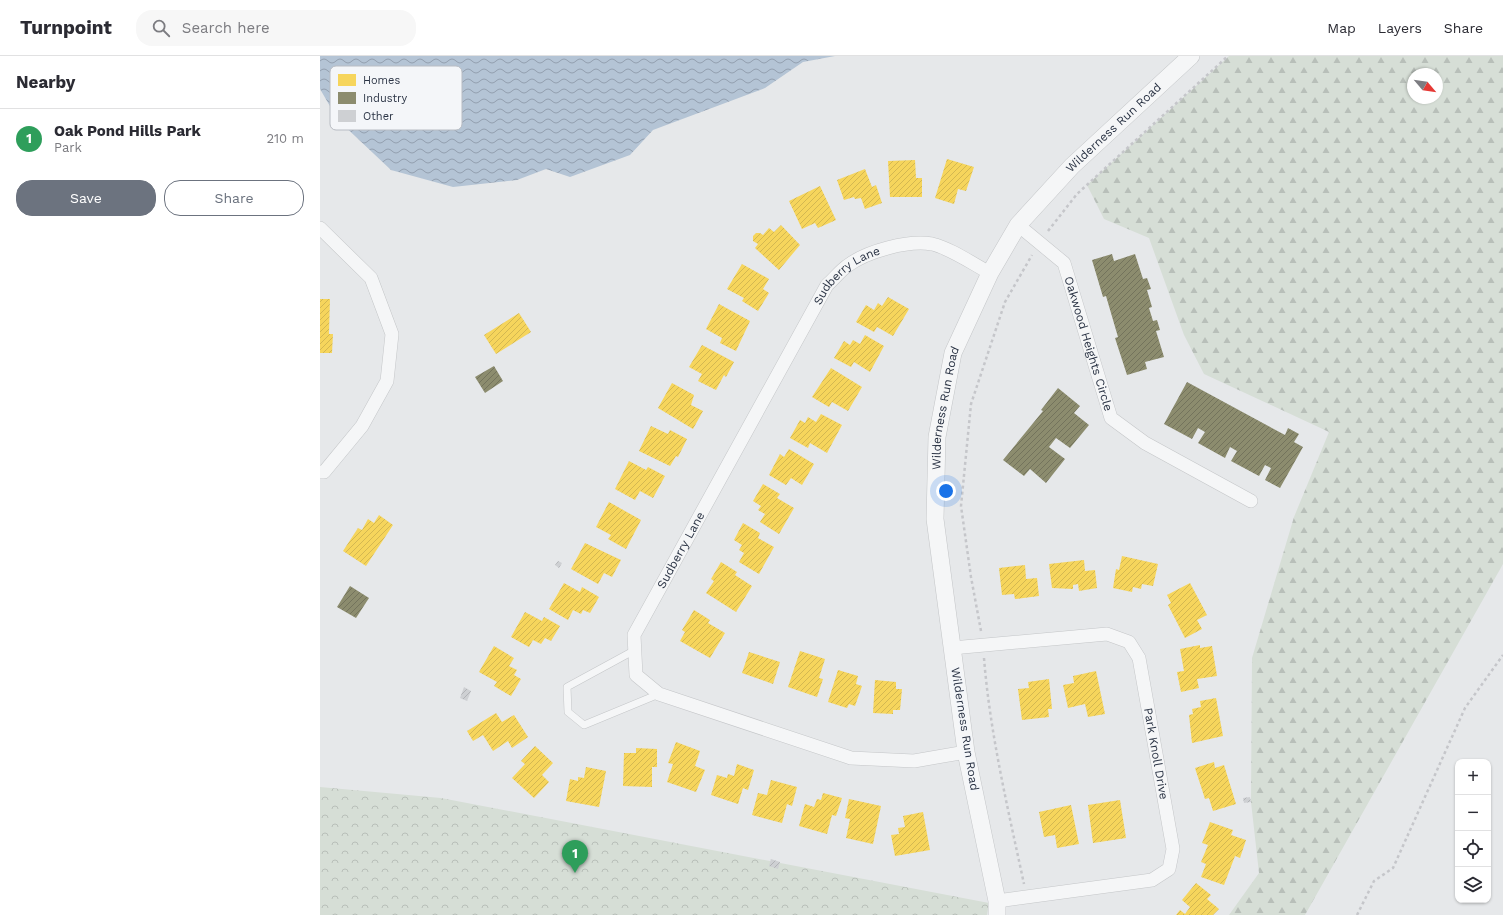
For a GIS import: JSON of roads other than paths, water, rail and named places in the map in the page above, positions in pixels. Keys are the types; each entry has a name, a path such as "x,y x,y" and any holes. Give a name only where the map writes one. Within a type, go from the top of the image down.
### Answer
{"street":[{"name":"Wilderness Run Road","path":"997,908 966,752 935,519 937,437 952,353 990,273 1018,225 1072,166 1191,56"},
{"name":"Oakwood Heights Circle","path":"1018,225 1064,263 1111,418 1145,443 1251,502"},
{"path":"320,228 372,278 392,334 388,381 362,426 324,472 320,472"},
{"name":"Sudberry Lane","path":"966,752 914,761 851,758 659,694 636,675 634,635 827,285 848,266 864,257 889,248 915,243 934,244 960,256 990,273"},
{"name":"Park Knoll Drive","path":"952,648 1107,634 1129,642 1139,658 1173,849 1169,868 1152,880 1027,897 997,908"}],"lane":[{"path":"635,650 567,687 568,712 584,726 659,694"}],"water":[{"path":"320,56 835,56 803,62 765,88 653,130 630,155 570,177 546,169 517,180 453,187 391,170 349,130 462,130 462,66 330,66 330,106 320,89"}],"place":[{"name":"Oak Pond Hills Park","path":"575,873"}]}
